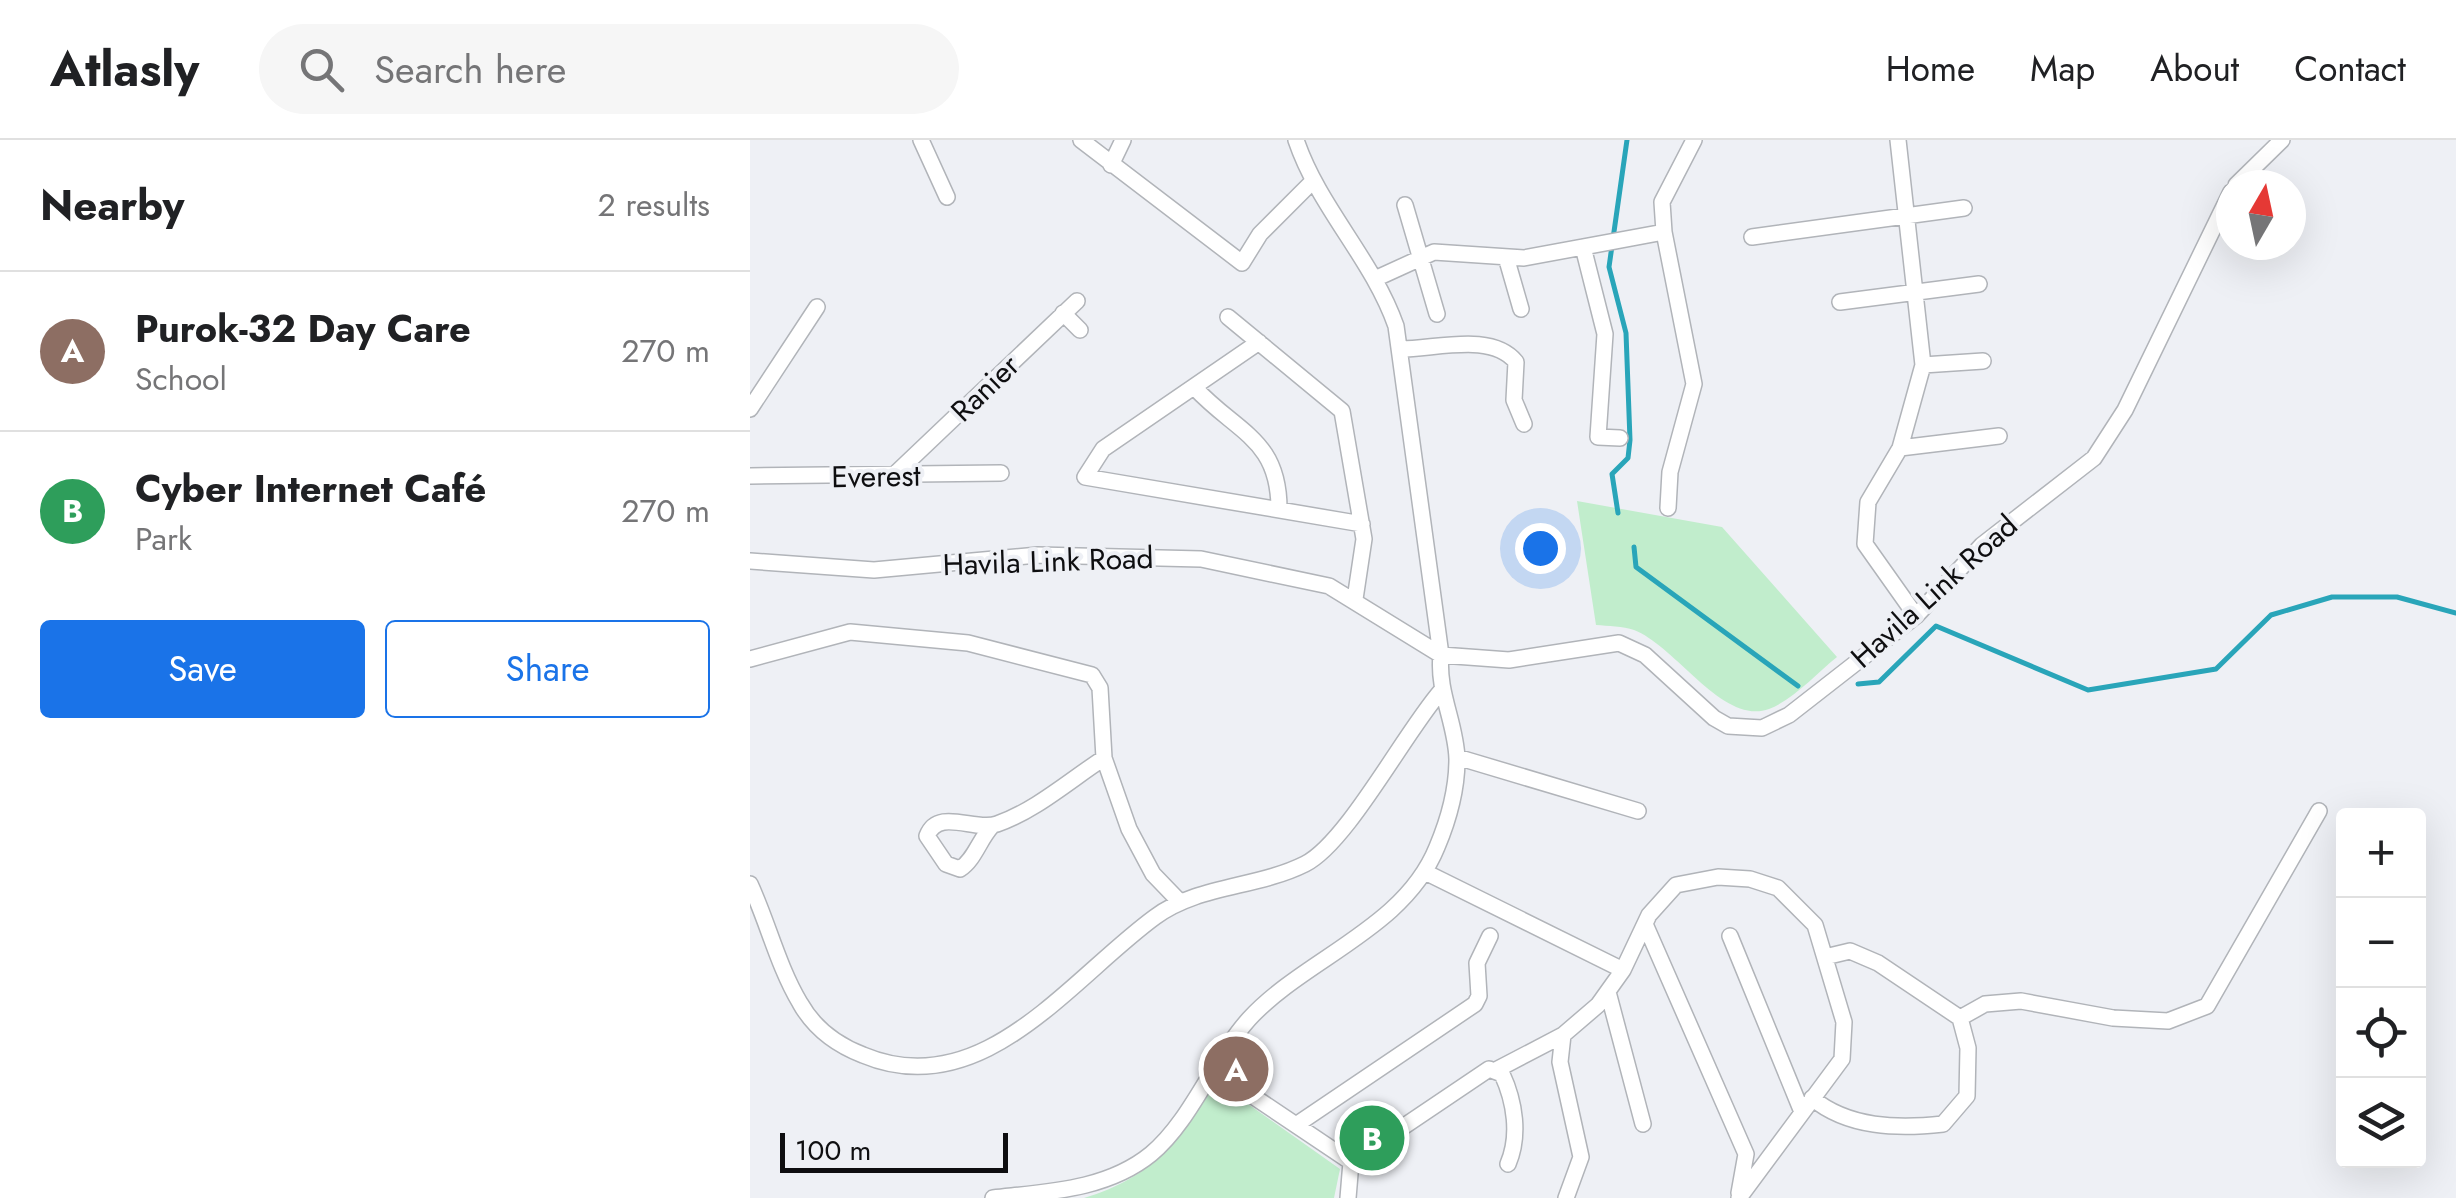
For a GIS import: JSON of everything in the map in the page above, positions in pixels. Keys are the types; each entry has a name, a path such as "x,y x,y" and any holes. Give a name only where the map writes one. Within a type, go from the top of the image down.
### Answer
{"street":[{"path":"921,140 947,196"},
{"path":"1082,140 1110,166 1242,263 1260,234 1314,181"},
{"path":"1110,166 1123,140"},
{"path":"993,1198 1075,1192 1112,1178 1153,1153 1247,1022 1278,991 1355,940 1425,872 1451,802 1457,757 1441,692 1441,655 1401,349 1377,278 1340,229 1296,140"},
{"path":"1668,508 1670,472 1694,384 1664,232 1666,188 1694,140"},
{"path":"1898,140 1923,365 1900,448 1868,502 1865,544 1916,616"},
{"path":"2251,170 2282,140"},
{"path":"1405,206 1437,314"},
{"path":"1752,237 1964,208"},
{"name":"Havila Link Road","path":"750,561 874,570 1038,555 1156,554 1298,577 1356,599 1441,655 1509,660 1619,642 1644,656 1714,718 1728,726 1762,728 1789,715 1916,616 1982,545 2094,458 2125,410 2216,223"},
{"path":"1377,278 1434,252 1506,258 1664,232"},
{"path":"1583,247 1604,334 1598,437 1620,438"},
{"path":"1506,258 1521,309"},
{"path":"1840,302 1980,284"},
{"name":"Ranier","path":"893,476 1076,300"},
{"path":"750,410 800,320 818,307"},
{"path":"1063,313 1080,330"},
{"path":"1228,317 1342,411 1362,524 1364,560 1356,599"},
{"path":"1259,342 1103,449 1085,477 1362,524"},
{"path":"1401,349 1486,344 1506,350 1516,362 1514,400 1524,424"},
{"path":"1923,365 1982,361"},
{"path":"1195,388 1268,452 1276,473 1279,509"},
{"path":"1900,448 1999,436"},
{"name":"Everest","path":"750,476 1001,474"},
{"path":"750,659 850,632 968,644 1092,675 1100,688 1104,758 1137,848 1180,902"},
{"path":"750,884 800,1004 818,1028 846,1048 879,1062 918,1068 973,1058 996,1045 1156,916 1180,902 1306,864 1348,819 1414,722 1441,692"},
{"path":"1457,757 1638,811"},
{"path":"992,826 1104,758"},
{"path":"1960,1018 1985,1004 2021,1001 2113,1018 2168,1021 2207,1006 2319,811"},
{"path":"1425,872 1622,970"},
{"path":"1351,1162 1489,1069 1496,1070 1563,1035 1608,992 1644,924 1676,885 1718,876 1750,878 1778,888 1815,925 1844,1022 1842,1059 1739,1198"},
{"path":"1644,924 1746,1154 1739,1198"},
{"path":"1296,1125 1475,1004 1479,996 1477,963 1490,936"},
{"path":"1730,936 1807,1105"},
{"path":"1807,1105 1863,1122 1905,1128 1943,1124 1967,1096 1968,1048 1960,1018 1878,963 1850,952 1825,957"},
{"path":"1608,992 1644,1124"},
{"path":"1563,1035 1560,1062 1581,1157 1566,1198"},
{"path":"1214,1070 1351,1162"},
{"path":"1496,1070 1509,1089 1517,1143 1508,1164"},
{"path":"1348,1198 1351,1162"}],"green space":[{"path":"1577,501 1722,527 1837,657 1787,699 1769,709 1752,711 1717,696 1650,639 1630,629 1596,625"},
{"path":"1217,1082 1340,1169 1334,1198 1084,1198 1147,1168 1190,1122"}],"waterway":[{"path":"1618,513 1612,474 1628,458 1630,440 1626,333 1609,267 1627,140"},
{"path":"1634,547 1636,567 1798,686"},
{"path":"1858,684 1879,682 1936,626 2088,690 2216,669 2271,615 2332,597 2397,597 2456,613"}],"place":[{"name":"Purok-32 Day Care","path":"1236,1069"},
{"name":"Cyber Internet Café","path":"1372,1138"}]}
